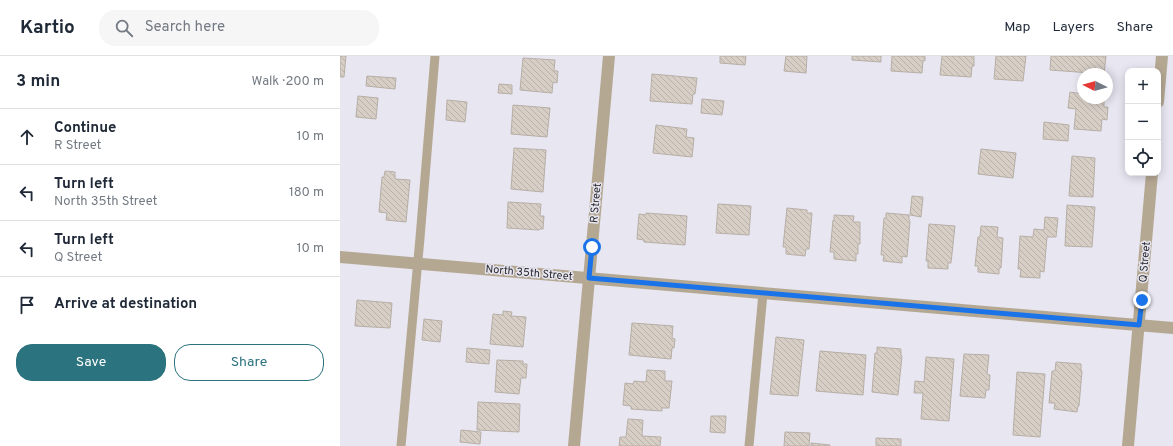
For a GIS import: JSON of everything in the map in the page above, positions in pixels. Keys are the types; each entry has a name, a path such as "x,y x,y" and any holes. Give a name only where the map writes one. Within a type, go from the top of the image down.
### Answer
{"street":[{"name":"R Street","path":"574,446 609,56"},
{"path":"1161,68 1162,56"},
{"name":"Q Street","path":"1128,446 1152,176"},
{"name":"North 35th Street","path":"340,257 1173,328"}],"lane":[{"path":"401,446 435,56"},
{"path":"749,446 763,293"}],"building":[{"path":"340,56 346,56 344,77 340,77"},
{"path":"720,56 746,56 745,65 720,63"},
{"path":"786,56 807,56 806,73 784,71"},
{"path":"852,56 881,56 881,62 852,60"},
{"path":"892,56 925,56 925,61 923,60 922,73 891,71"},
{"path":"942,56 974,56 974,66 972,66 971,77 940,75"},
{"path":"996,56 1026,56 1023,81 994,79"},
{"path":"1051,56 1106,56 1105,68 1077,68 1077,72 1050,70"},
{"path":"523,58 555,60 554,71 558,71 557,83 553,82 552,93 520,90"},
{"path":"652,74 697,78 692,104 650,101"},
{"path":"367,76 396,78 395,89 366,86"},
{"path":"499,84 512,85 512,94 498,93"},
{"path":"1070,92 1077,93 1077,104 1104,104 1104,107 1108,107 1107,120 1102,119 1101,131 1074,129 1076,109 1068,108"},
{"path":"358,96 378,98 376,119 356,117"},
{"path":"702,99 724,101 722,115 701,113"},
{"path":"447,100 467,102 465,122 446,120"},
{"path":"513,105 550,108 547,137 511,134"},
{"path":"1044,122 1069,125 1068,141 1043,139"},
{"path":"656,125 687,129 686,137 694,138 692,157 653,153"},
{"path":"514,148 546,150 543,192 511,189"},
{"path":"981,149 1016,153 1013,178 978,174"},
{"path":"1072,156 1095,158 1093,197 1069,196"},
{"path":"385,171 395,172 395,179 410,180 406,222 386,220 387,213 379,212 382,177 384,177"},
{"path":"912,196 923,197 921,217 910,215"},
{"path":"508,202 541,204 540,216 544,216 543,229 507,228"},
{"path":"718,204 751,206 749,235 716,233"},
{"path":"1067,205 1095,207 1092,247 1065,246"},
{"path":"787,208 807,210 807,213 812,213 809,249 806,249 805,256 786,254 786,247 783,247"},
{"path":"646,213 687,216 685,245 644,242 644,240 637,239 639,214 646,215"},
{"path":"886,213 909,215 910,221 907,257 902,256 902,263 883,261 884,255 881,255 884,218 886,218"},
{"path":"834,215 854,216 853,222 860,222 860,244 858,244 856,261 834,259 834,252 830,252"},
{"path":"1045,217 1058,218 1056,237 1047,237 1044,272 1040,271 1040,278 1020,277 1021,269 1018,269 1020,236 1033,237 1034,229 1044,230"},
{"path":"929,224 955,226 951,263 948,263 948,269 928,268 928,261 926,261"},
{"path":"981,226 998,227 997,237 1003,238 1001,268 999,268 999,274 978,272 978,266 975,266 978,237 980,237"},
{"path":"357,300 392,303 390,328 355,326"},
{"path":"503,311 512,312 511,316 526,317 523,347 490,344 493,314 503,315"},
{"path":"424,319 442,321 440,342 422,340"},
{"path":"632,323 673,326 672,338 675,339 671,359 629,355"},
{"path":"776,337 804,340 798,396 770,394"},
{"path":"877,347 901,349 902,356 898,395 872,392 875,353 877,353"},
{"path":"467,348 490,350 489,364 466,362"},
{"path":"820,351 866,355 863,395 816,391"},
{"path":"964,354 989,355 987,374 990,375 989,390 986,390 985,398 960,396"},
{"path":"926,357 954,359 949,421 921,419 923,393 914,393 915,381 924,382"},
{"path":"497,360 523,361 523,364 527,364 526,378 521,378 519,394 495,392"},
{"path":"1056,362 1081,364 1082,371 1079,406 1077,412 1054,409 1055,403 1049,403 1052,371 1055,371"},
{"path":"647,370 665,371 665,381 672,381 669,408 662,408 662,411 631,409 631,406 623,405 625,383 633,384 634,381 646,382"},
{"path":"1017,372 1045,374 1040,437 1013,435"},
{"path":"478,402 520,404 519,432 477,430"},
{"path":"711,416 726,416 725,433 710,432"},
{"path":"628,419 643,420 642,436 661,437 660,446 619,446 620,437 626,437"},
{"path":"461,430 481,432 480,444 460,442"},
{"path":"785,432 810,433 809,446 784,446"},
{"path":"876,438 901,439 901,446 876,446"},
{"path":"811,443 830,445 830,446 811,446"}],"route":[{"path":"592,247 589,278 1139,325 1142,300"}]}
